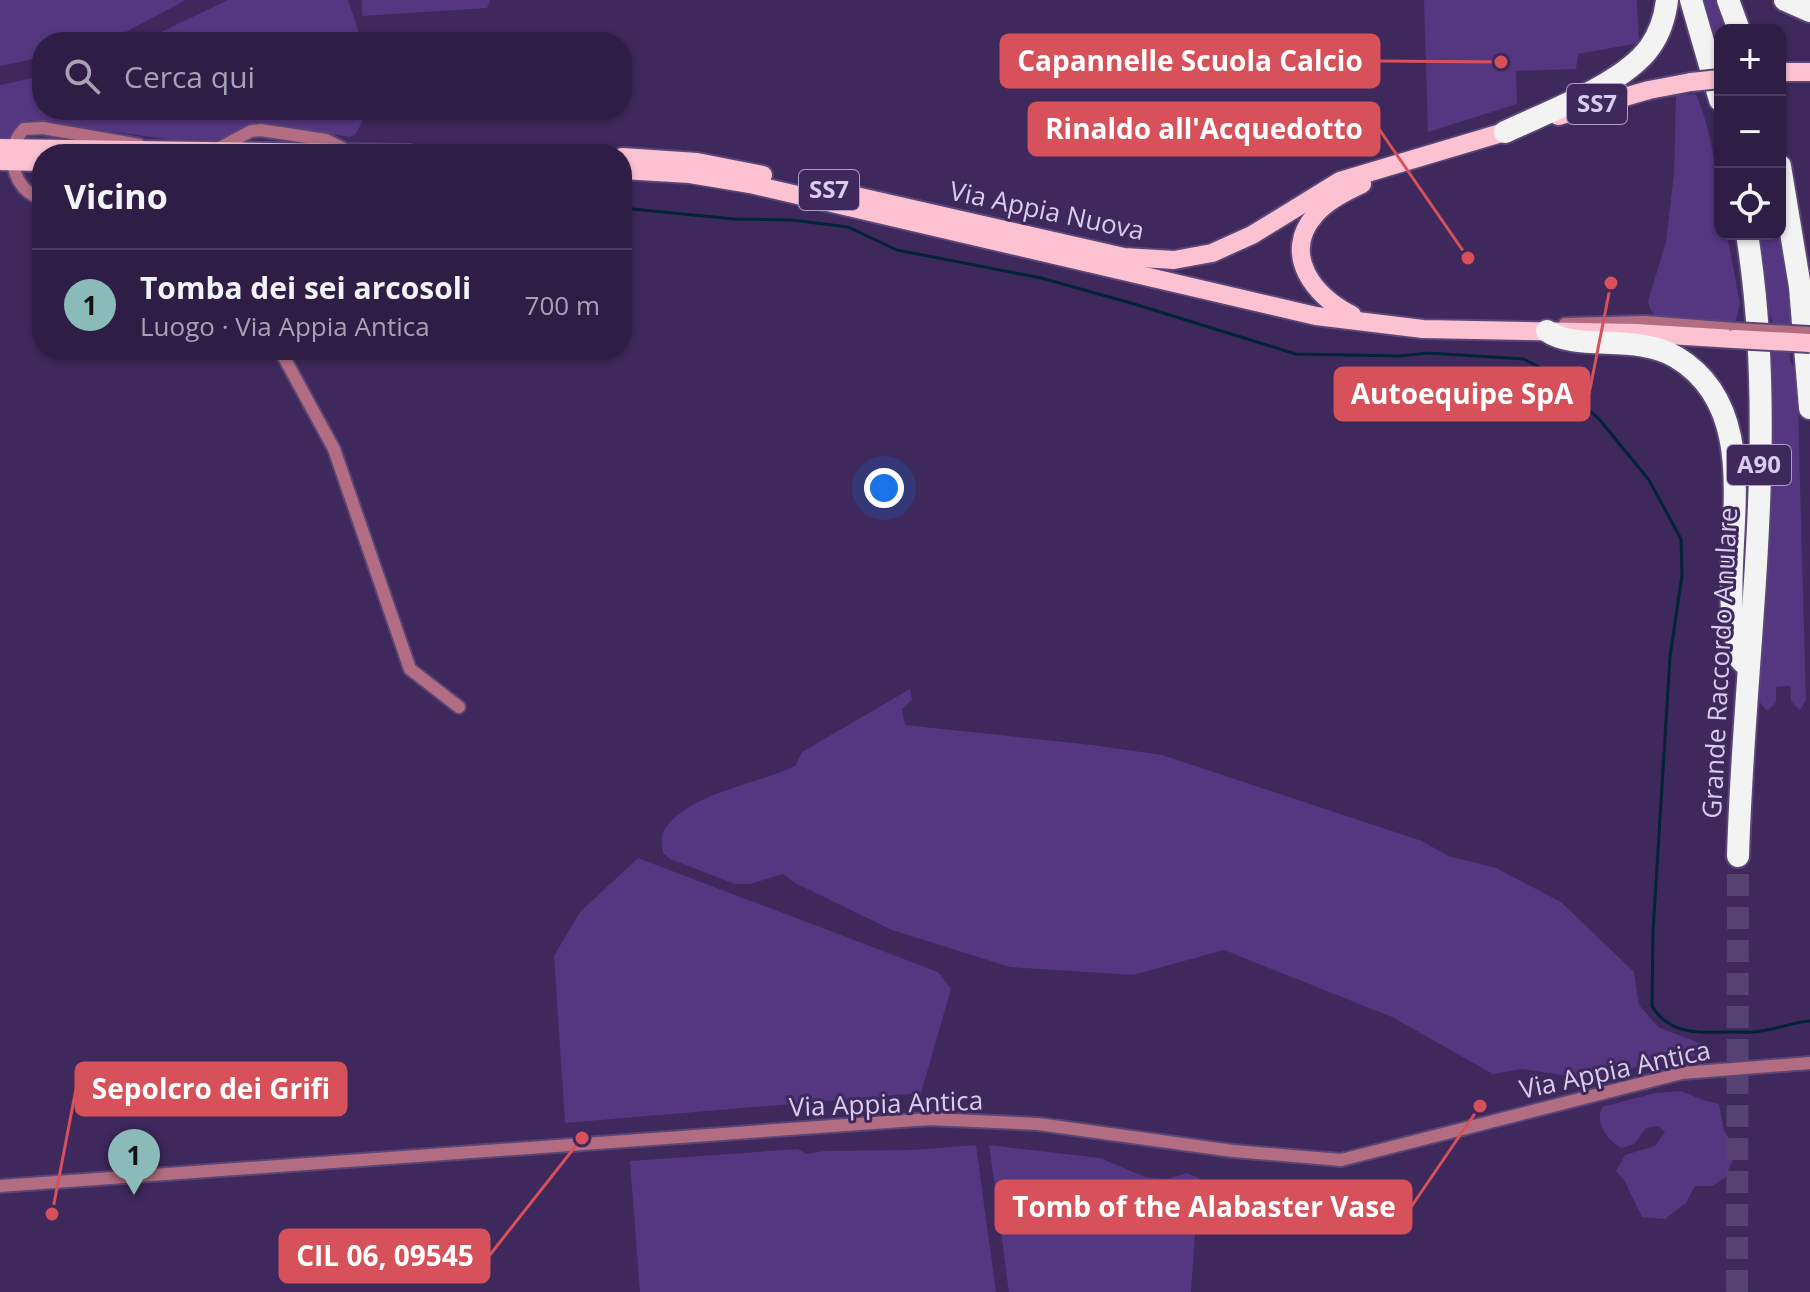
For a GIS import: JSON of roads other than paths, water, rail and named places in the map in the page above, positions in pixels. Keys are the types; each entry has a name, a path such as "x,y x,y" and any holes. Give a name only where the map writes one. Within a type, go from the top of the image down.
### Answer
{"highway":[{"path":"1505,132 1587,92 1637,61 1656,37 1667,0"},
{"path":"1691,0 1719,96"},
{"path":"1728,0 1737,24"},
{"path":"1785,0 1810,11"},
{"path":"1780,168 1800,287 1810,408"},
{"name":"Grande Raccordo Anulare","path":"1738,856 1756,564 1760,405 1758,338 1748,240"},
{"path":"1547,331 1558,339 1613,341 1656,348 1689,366 1714,393 1725,416 1731,446 1735,513 1732,613 1740,659 1748,669"}],"main road":[{"path":"1786,72 1810,72"},
{"name":"Via Appia Nuova","path":"632,158 718,165 1109,254 1155,260 1187,259 1226,247 1258,232 1344,180 1631,94 1714,80"},
{"path":"7,155 32,154"},
{"path":"7,155 32,160"},
{"name":"Via Appia Nuova","path":"632,171 680,173 750,184 1283,309 1373,324 1423,329 1734,334 1810,343"},
{"path":"1373,324 1334,306 1320,294 1305,268 1302,246 1306,229 1319,211 1343,194 1368,182 1375,172"}],"street":[{"path":"251,144 257,130"},
{"path":"228,144 257,130 326,140 334,144"},
{"path":"7,155 22,188 32,195"},
{"name":"Via Appia Nuova","path":"1506,330 1569,323 1641,322 1734,334 1810,333"},
{"path":"285,360 334,449 410,669 459,707"},
{"name":"Via Appia Antica","path":"0,1186 930,1119 1038,1124 1233,1151 1341,1160 1682,1073 1810,1063"}],"waterway":[{"path":"632,209 848,227 897,250 1041,278 1296,354 1399,356 1429,353 1524,359 1546,371 1599,419 1649,480 1681,539 1682,575 1670,657 1653,931 1652,1006 1667,1022 1697,1032 1753,1032 1810,1021"}],"tunnel":[{"path":"1737,1292 1738,856"}],"place":[{"name":"Capannelle Scuola Calcio","path":"1501,62"},
{"name":"Rinaldo all'Acquedotto","path":"1468,258"},
{"name":"Autoequipe SpA","path":"1611,283"},
{"name":"Tomb of the Alabaster Vase","path":"1480,1106"},
{"name":"CIL 06, 09545","path":"582,1138"},
{"name":"Tomba dei sei arcosoli","path":"134,1195"},
{"name":"Sepolcro dei Grifi","path":"52,1214"}]}
